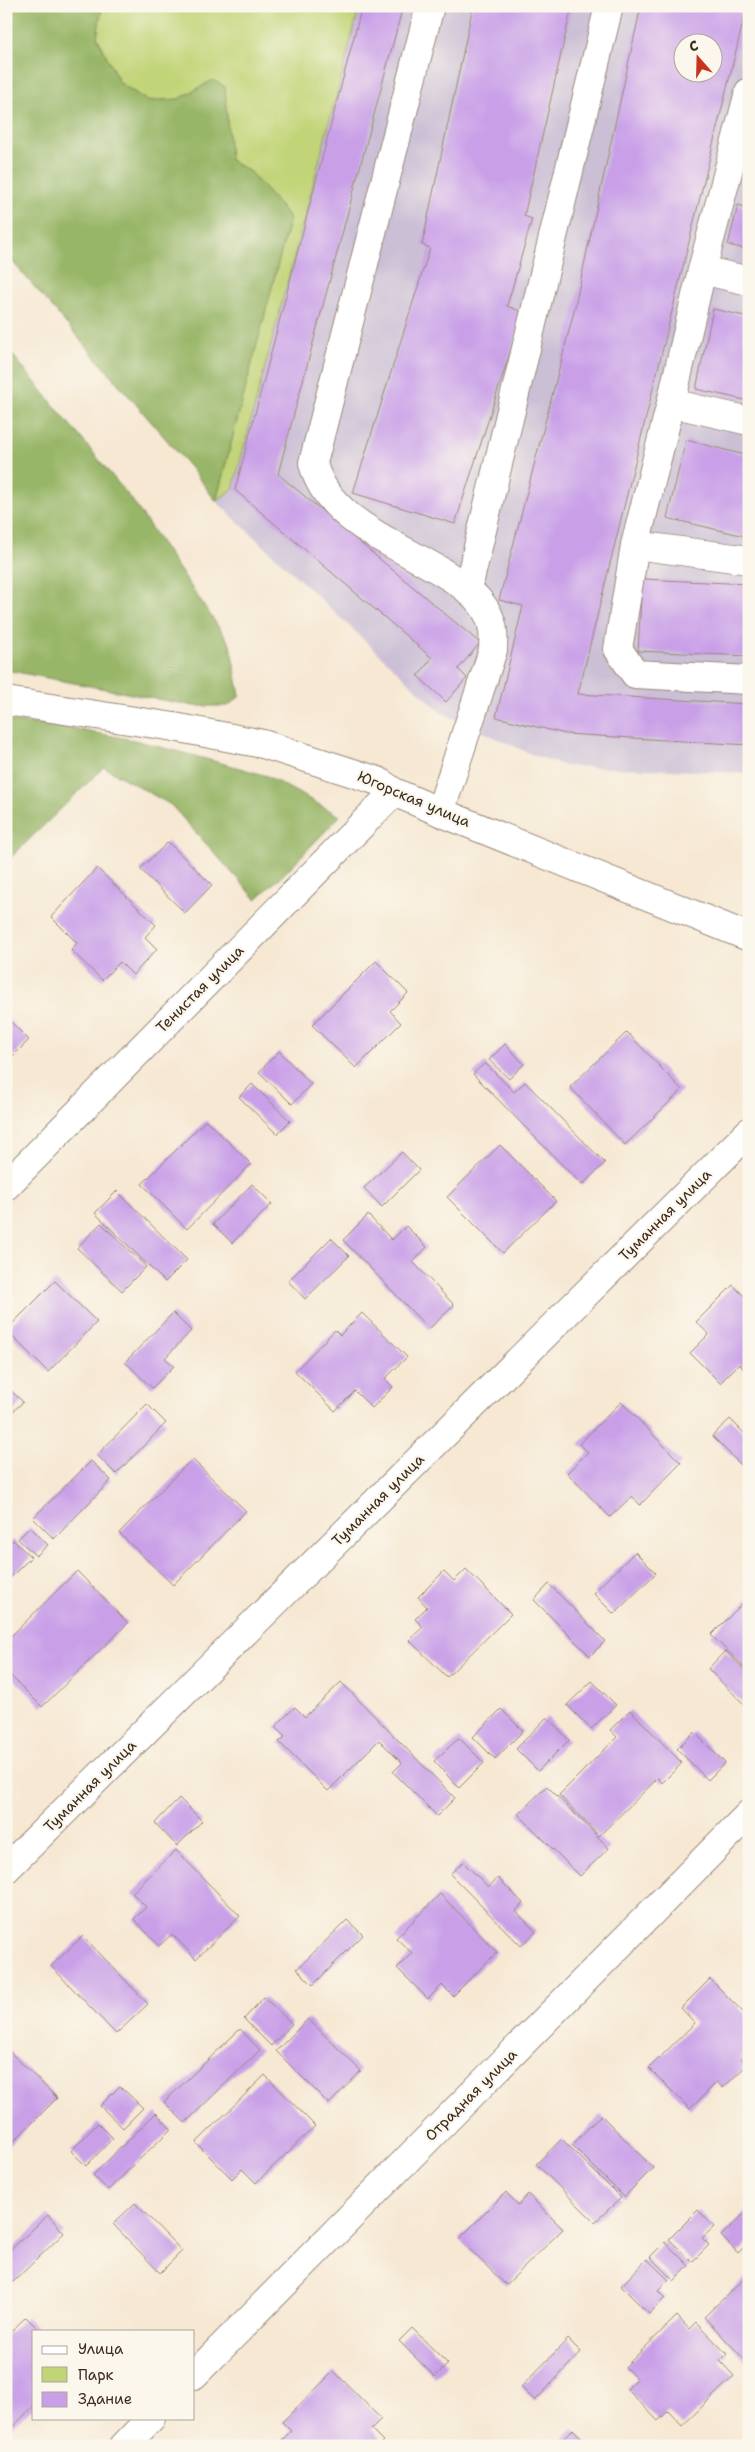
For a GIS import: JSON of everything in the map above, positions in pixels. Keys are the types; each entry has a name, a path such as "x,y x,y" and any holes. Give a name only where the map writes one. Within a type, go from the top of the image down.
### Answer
{"street":[{"path":"430,6 313,463 316,478 330,500 357,523 468,588 485,610 493,630 493,650 440,812"},
{"path":"468,588 609,6"},
{"path":"749,92 743,143 702,270 635,545 618,649 635,674 749,680"},
{"path":"702,270 749,281"},
{"path":"671,403 749,421"},
{"path":"635,545 749,560"},
{"name":"Югорская улица","path":"6,701 174,727 263,744 378,781 394,792 440,812 749,937"},
{"name":"Тенистая улица","path":"6,1186 394,792"},
{"name":"Туманная улица","path":"6,1869 749,1132"},
{"name":"Отрадная улица","path":"195,2374 749,1814"},
{"path":"124,2446 149,2420"}],"shaded area":[{"path":"346,6 749,6 749,773 565,766 531,754 442,713 216,501"}],"green space":[{"path":"6,6 102,6 97,37 119,82 147,101 179,99 213,80 225,87 230,160 250,172 290,218 216,501 191,468 6,254"},
{"path":"102,6 360,6 233,489 216,501 290,218 250,172 229,160 225,87 213,80 179,99 147,101 119,82 97,37"},
{"path":"6,347 132,500 230,644 240,696 228,706 194,706 6,670"},
{"path":"6,721 58,726 134,740 236,767 267,776 340,816 282,876 256,899 171,805 104,767 6,862"}],"building":[{"path":"362,6 403,6 278,474 480,643 458,669 467,678 446,702 418,676 432,658 235,490"},
{"path":"473,6 572,6 524,216 532,219 507,306 523,312 455,524 353,493 430,248 422,245"},
{"path":"641,6 747,6 578,694 749,704 749,745 566,734 496,717 523,606 499,600 573,315"},
{"path":"738,205 749,208 749,250 728,245"},
{"path":"713,309 749,317 749,401 696,389"},
{"path":"686,440 749,456 749,537 667,518"},
{"path":"642,579 749,584 749,656 638,651"},
{"path":"168,842 212,885 185,913 140,869"},
{"path":"97,868 156,925 145,937 157,949 133,975 120,962 102,980 71,950 77,943 51,917"},
{"path":"376,961 408,993 390,1011 401,1023 356,1068 312,1025"},
{"path":"6,1017 29,1040 6,1063"},
{"path":"627,1032 682,1090 625,1145 570,1087"},
{"path":"505,1044 524,1064 509,1079 489,1060"},
{"path":"279,1051 311,1084 292,1104 259,1072"},
{"path":"485,1063 514,1092 525,1082 605,1163 582,1185 473,1074"},
{"path":"252,1084 290,1121 277,1134 239,1097"},
{"path":"206,1120 251,1164 187,1229 142,1184"},
{"path":"500,1145 556,1201 503,1253 447,1197"},
{"path":"402,1152 419,1170 382,1207 364,1188"},
{"path":"252,1184 272,1204 232,1243 213,1224"},
{"path":"117,1191 187,1260 165,1282 95,1213"},
{"path":"368,1215 392,1240 406,1226 427,1247 413,1262 454,1305 429,1329 343,1240"},
{"path":"101,1223 146,1267 122,1291 77,1248"},
{"path":"331,1238 349,1256 305,1299 288,1281"},
{"path":"55,1281 97,1322 48,1372 6,1330"},
{"path":"733,1285 749,1301 749,1374 739,1364 720,1383 690,1353 709,1334 696,1322"},
{"path":"173,1313 191,1331 165,1358 174,1366 152,1388 125,1362"},
{"path":"362,1313 407,1357 385,1379 393,1387 372,1408 355,1391 335,1411 295,1371 335,1330 340,1335"},
{"path":"6,1386 23,1402 6,1418"},
{"path":"621,1402 681,1463 640,1505 632,1496 610,1517 567,1473 588,1452 579,1444"},
{"path":"147,1404 166,1423 116,1474 97,1455"},
{"path":"730,1419 747,1436 749,1435 749,1473 712,1436"},
{"path":"192,1459 246,1511 173,1585 119,1533"},
{"path":"91,1461 111,1480 54,1539 33,1518"},
{"path":"30,1527 48,1545 36,1556 18,1539"},
{"path":"13,1540 31,1557 6,1582 6,1547"},
{"path":"635,1552 656,1573 614,1614 593,1593"},
{"path":"466,1569 511,1614 447,1677 409,1640 423,1627 415,1619 427,1607 418,1597 444,1571 454,1581"},
{"path":"77,1571 128,1623 42,1707 6,1671 6,1641"},
{"path":"549,1584 605,1641 590,1656 534,1600"},
{"path":"749,1597 749,1672 711,1635"},
{"path":"725,1651 749,1674 749,1709 708,1669"},
{"path":"592,1681 616,1705 591,1729 567,1705"},
{"path":"341,1682 455,1798 437,1816 393,1772 402,1763 379,1740 328,1791 279,1742 285,1737 275,1727 295,1707 305,1717"},
{"path":"501,1709 523,1731 495,1759 473,1737"},
{"path":"630,1710 682,1763 662,1783 658,1778 599,1836 559,1795 617,1737 610,1730"},
{"path":"547,1717 569,1740 538,1771 516,1749"},
{"path":"694,1732 725,1763 708,1780 677,1749"},
{"path":"459,1738 484,1763 459,1788 434,1761"},
{"path":"547,1786 609,1848 580,1876 518,1814"},
{"path":"179,1798 202,1821 177,1846 155,1823"},
{"path":"176,1850 240,1916 196,1959 172,1934 159,1946 134,1919 146,1907 132,1893"},
{"path":"463,1862 488,1887 498,1878 523,1903 516,1911 536,1932 521,1946 450,1874"},
{"path":"440,1894 497,1952 453,1996 442,1985 428,1999 397,1968 412,1953 396,1938"},
{"path":"347,1920 363,1935 313,1985 297,1969"},
{"path":"83,1936 148,2004 116,2034 51,1966"},
{"path":"710,1979 749,2018 749,2050 741,2058 747,2065 723,2088 717,2082 690,2109 649,2068 695,2023 681,2008"},
{"path":"264,1997 292,2024 271,2046 244,2019"},
{"path":"308,2019 361,2071 329,2104 276,2051"},
{"path":"240,2029 260,2050 185,2123 164,2102"},
{"path":"6,2048 57,2098 6,2149"},
{"path":"265,2075 315,2126 256,2183 242,2169 232,2179 196,2143"},
{"path":"120,2086 143,2108 123,2128 100,2106"},
{"path":"156,2113 171,2129 108,2190 93,2175"},
{"path":"601,2115 653,2168 624,2197 572,2145"},
{"path":"98,2123 113,2138 86,2166 71,2151"},
{"path":"562,2139 621,2198 595,2222 536,2164"},
{"path":"506,2192 518,2205 528,2194 563,2229 506,2285 459,2239"},
{"path":"135,2203 182,2251 160,2273 113,2224"},
{"path":"698,2210 714,2227 702,2238 709,2245 692,2262 669,2239"},
{"path":"746,2212 749,2214 749,2242 738,2253 721,2236"},
{"path":"48,2215 64,2233 13,2282 6,2275 6,2254"},
{"path":"665,2242 689,2266 674,2281 650,2257"},
{"path":"647,2259 669,2280 658,2291 665,2298 649,2314 621,2286"},
{"path":"749,2274 749,2360 747,2362 704,2317"},
{"path":"677,2316 689,2329 696,2322 727,2354 720,2361 734,2376 682,2426 668,2411 658,2421 627,2389 637,2379 625,2367"},
{"path":"26,2317 39,2330 32,2330 32,2408 9,2430 6,2428 6,2336"},
{"path":"412,2328 448,2364 435,2377 399,2341"},
{"path":"568,2339 581,2352 535,2401 521,2387"},
{"path":"334,2371 381,2419 371,2429 383,2441 378,2446 276,2446 291,2431 282,2422"},
{"path":"573,2429 590,2446 556,2446"}]}
